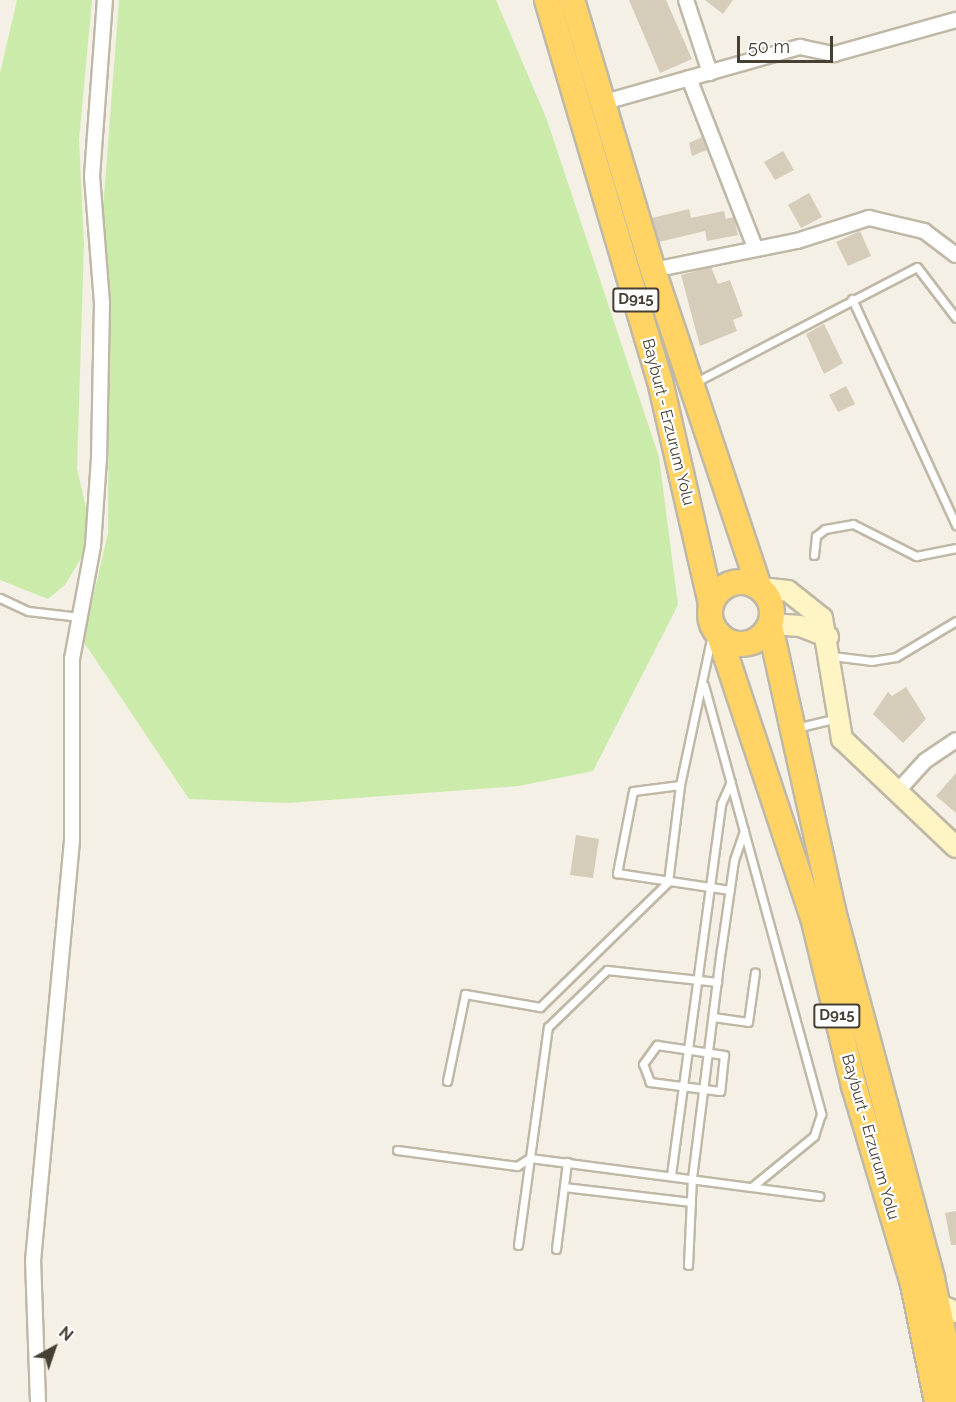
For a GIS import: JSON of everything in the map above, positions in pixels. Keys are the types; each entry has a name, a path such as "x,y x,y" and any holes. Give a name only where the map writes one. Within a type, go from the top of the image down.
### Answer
{"highway":[{"name":"Bayburt - Erzurum Yolu","path":"547,0 660,381 716,631 813,917 854,1086 913,1284 937,1402"},
{"name":"Bayburt - Erzurum Yolu","path":"572,0 605,102 653,270 760,587 771,600 770,625 792,729 947,1308 956,1393"},
{"path":"711,603 727,584 743,581 760,587"},
{"path":"716,631 742,644 759,639 770,625"}],"street":[{"path":"38,1402 33,1261 72,841 72,659 93,546 99,459 102,303 92,176 105,0"},
{"path":"686,0 710,72"},
{"path":"605,102 800,47 834,54 956,20"},
{"path":"689,78 755,247"},
{"path":"653,270 755,247 797,241 869,218 924,231 956,255"},
{"path":"760,587 781,587 810,605 822,618 830,646 837,718 851,751 956,847"},
{"path":"770,625 800,626 830,646"},
{"path":"896,793 925,761 956,740"}],"lane":[{"path":"691,384 917,267 956,318"},
{"path":"852,299 956,525"},
{"path":"814,555 816,536 825,529 853,524 916,556 956,548"},
{"path":"0,598 28,611 80,617"},
{"path":"830,646 871,661 896,657 956,621"},
{"path":"447,1081 465,994 540,1007 668,882 681,785 716,631"},
{"path":"703,682 821,1114 813,1136 753,1186"},
{"path":"792,729 837,718"},
{"path":"670,1175 721,804 731,782"},
{"path":"681,785 633,791 617,873 730,890"},
{"path":"688,1265 692,1178 717,982 730,890 744,831"},
{"path":"518,1245 548,1026 608,970 717,982"},
{"path":"713,1017 748,1022 755,972"},
{"path":"657,1046 708,1053 724,1055 720,1091 682,1088 650,1082 643,1064 657,1046"},
{"path":"398,1150 517,1166 530,1158 567,1162 820,1196"},
{"path":"556,1249 567,1162"},
{"path":"564,1187 691,1202"}],"green space":[{"path":"17,0 92,0 79,140 84,245 77,469 88,516 83,555 65,585 48,599 0,580 0,73"},
{"path":"119,0 496,0 547,120 659,457 678,605 593,771 519,786 288,803 189,799 83,641 108,533 109,317 103,209"}],"building":[{"path":"629,0 666,0 692,59 660,73"},
{"path":"705,0 733,0 723,14"},
{"path":"702,137 707,150 692,156 689,143"},
{"path":"783,151 794,170 775,180 764,162"},
{"path":"809,193 822,217 801,228 788,205"},
{"path":"689,209 691,218 724,211 726,219 734,217 738,235 707,241 705,231 659,242 652,218"},
{"path":"860,231 871,256 848,266 836,242"},
{"path":"711,267 718,284 730,280 743,316 733,320 737,331 700,346 681,275"},
{"path":"824,324 843,363 824,374 806,334"},
{"path":"846,386 855,404 838,412 829,395"},
{"path":"906,687 926,719 903,743 873,714 888,692 892,696"},
{"path":"956,773 956,813 936,796"},
{"path":"576,835 599,839 593,878 570,875"},
{"path":"956,1211 956,1245 951,1245 945,1213"}]}
